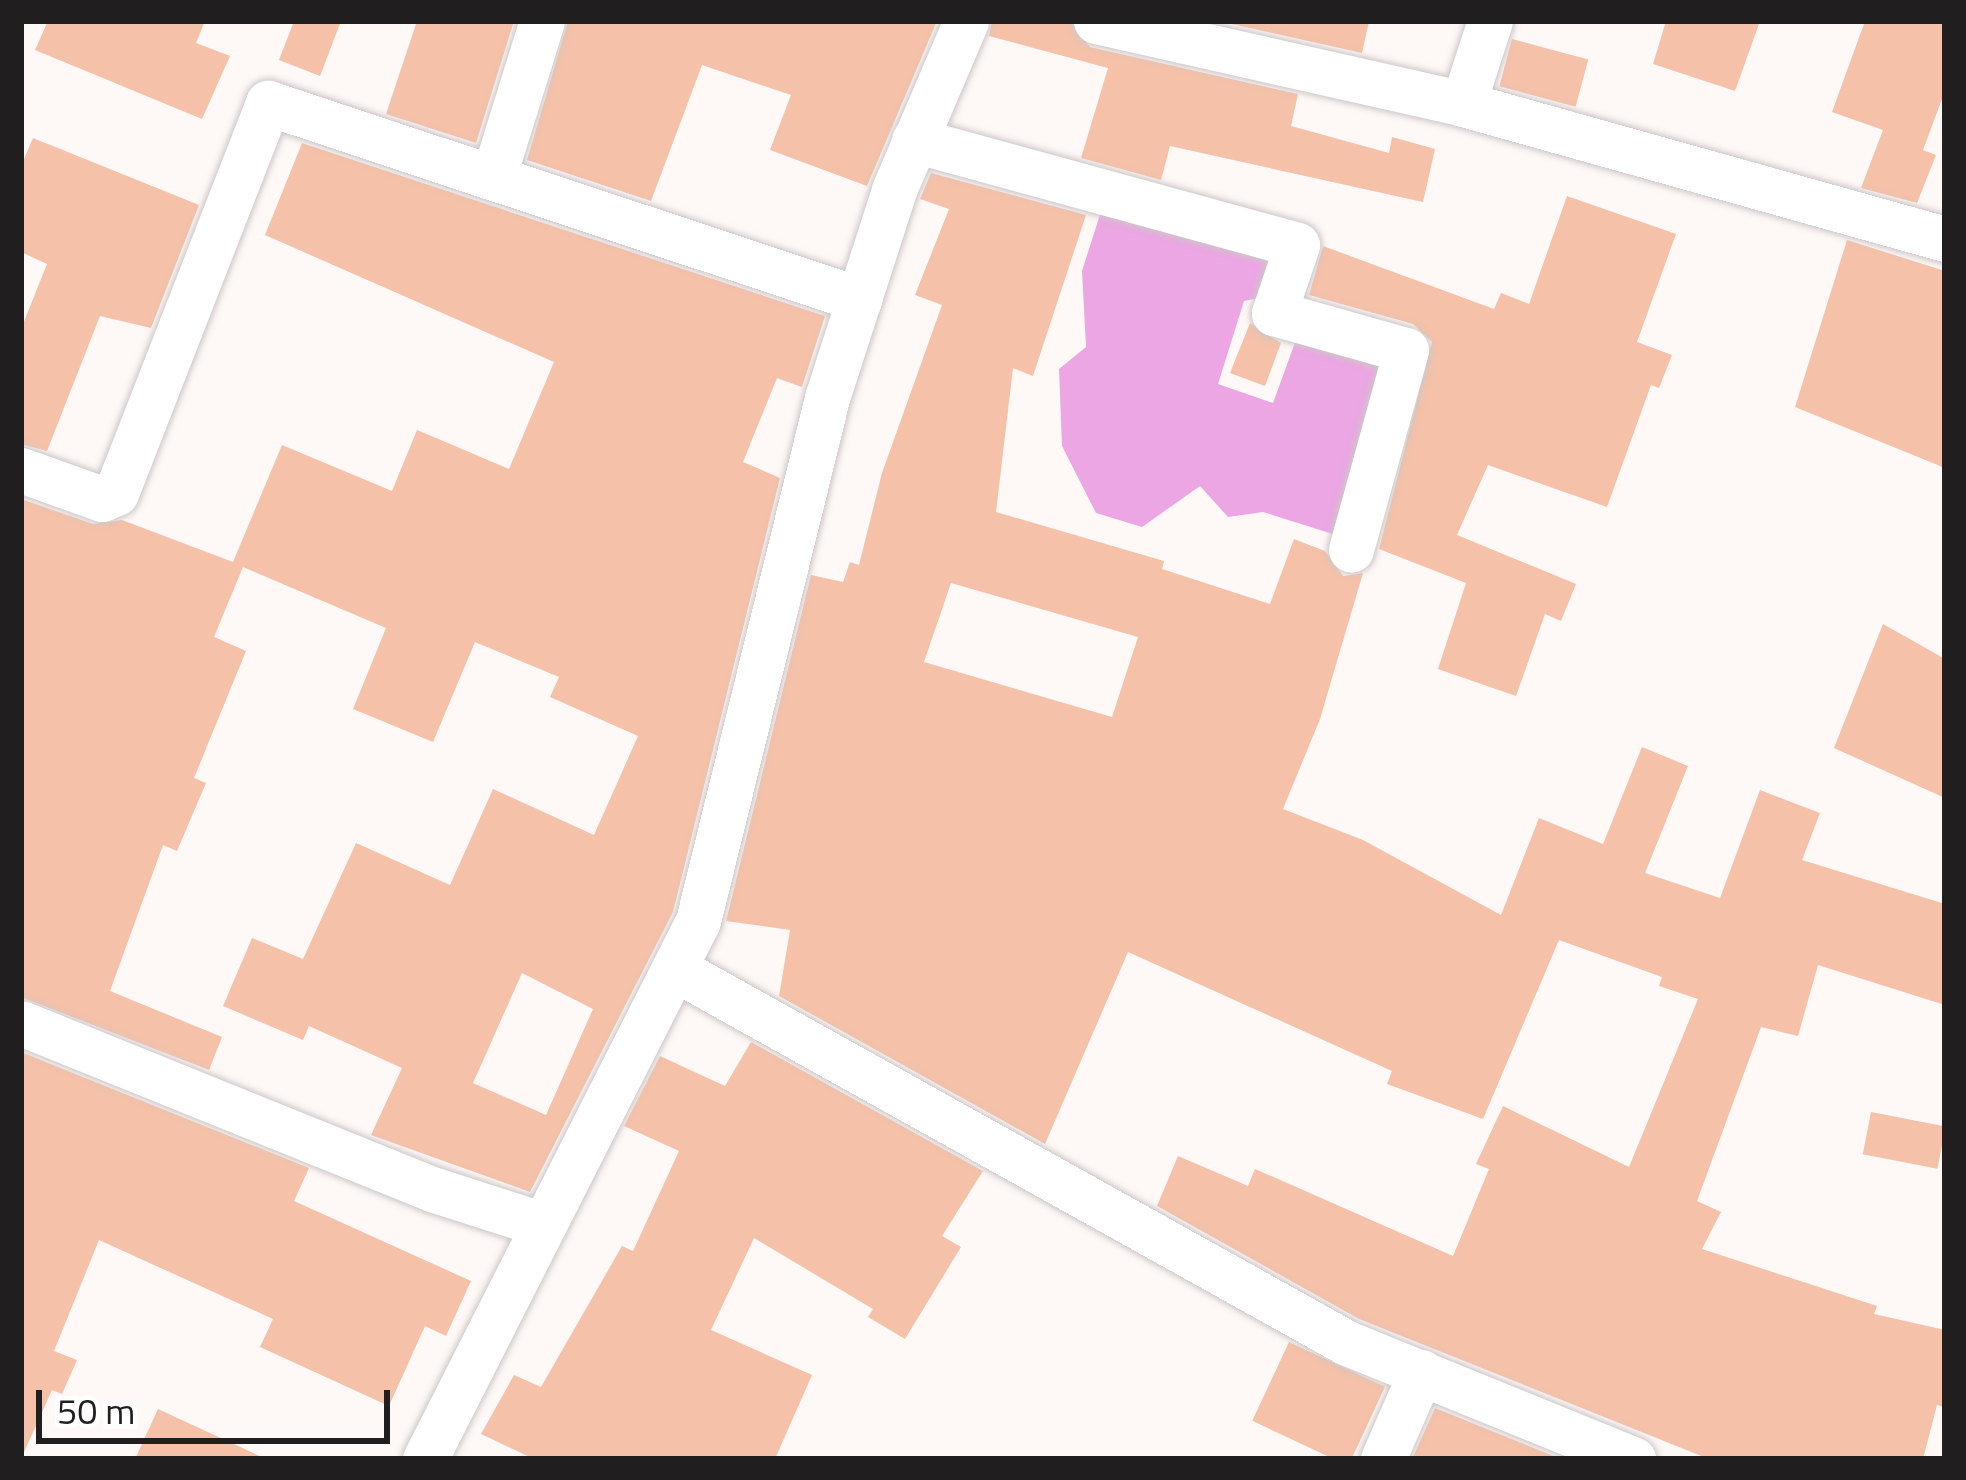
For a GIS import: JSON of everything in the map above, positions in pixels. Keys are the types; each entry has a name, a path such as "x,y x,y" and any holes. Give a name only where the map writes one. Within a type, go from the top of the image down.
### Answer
{"street":[{"path":"494,176 542,21"},
{"path":"425,1459 677,970 717,852 827,398 914,140 966,21"},
{"path":"1096,21 1463,104 1945,239"},
{"path":"1463,104 1490,21"},
{"path":"21,470 102,499 116,493 268,103 859,299"},
{"path":"914,140 1297,245 1274,314 1406,350 1351,550"},
{"path":"677,970 1347,1342 1633,1459"},
{"path":"21,1023 435,1190 544,1226"},
{"path":"1383,1459 1421,1372"}],"shaded area":[{"path":"1104,202 1280,254 1264,297 1244,301 1218,384 1273,403 1297,337 1390,364 1336,535 1263,512 1228,517 1200,486 1142,527 1096,513 1062,446 1059,369 1086,347 1082,271"}],"building":[{"path":"48,21 205,21 196,43 230,56 202,119 35,50"},
{"path":"294,21 341,21 320,76 279,60"},
{"path":"417,21 514,21 476,143 386,114"},
{"path":"568,21 937,21 867,186 770,150 791,95 702,65 651,201 527,160"},
{"path":"992,21 1070,21 1090,47 1298,94 1291,126 1389,153 1392,137 1435,149 1423,202 1170,146 1161,180 1081,158 1108,68 989,36"},
{"path":"1218,21 1369,21 1362,53"},
{"path":"1666,21 1760,21 1735,91 1653,64"},
{"path":"1865,21 1945,21 1945,91 1923,150 1936,155 1917,203 1861,188 1883,130 1832,112"},
{"path":"1512,39 1588,59 1576,107 1499,86"},
{"path":"33,138 199,205 151,328 100,316 47,451 21,444 21,329 47,264 21,252 21,166"},
{"path":"302,143 825,316 802,387 777,378 743,462 780,478 673,912 530,1192 371,1135 402,1068 309,1026 303,1040 223,1006 252,938 303,959 356,843 450,885 493,789 594,835 638,736 550,697 559,677 475,642 433,742 353,709 386,628 243,567 214,637 246,651 194,778 206,783 177,851 163,845 110,991 222,1037 209,1070 21,997 21,499 93,524 122,520 233,562 282,445 392,491 417,430 509,469 554,362 265,235","holes":["522,973 593,1009 546,1115 473,1083"]},
{"path":"931,173 1086,215 1033,376 1013,368 996,512 1164,561 1162,569 1270,604 1294,539 1325,551 1343,576 1363,573 1320,719 1283,809 1363,840 1501,915 1539,818 1603,844 1642,747 1688,766 1645,873 1720,898 1760,790 1820,813 1802,860 1945,904 1945,1005 1818,965 1798,1036 1761,1027 1697,1201 1721,1212 1702,1249 1877,1306 1874,1314 1945,1330 1945,1407 1937,1405 1923,1459 1709,1459 1359,1319 1157,1206 1178,1156 1248,1186 1255,1169 1453,1256 1489,1169 1476,1164 1503,1106 1629,1167 1698,999 1659,986 1662,977 1559,940 1483,1119 1387,1084 1392,1071 1128,952 1045,1144 779,996 790,930 726,921 811,575 843,582 850,562 859,565 882,473 942,305 915,295 949,209 920,199","holes":["951,583 1138,637 1112,717 924,662"]},
{"path":"1567,196 1676,234 1637,342 1672,355 1659,388 1651,385 1607,507 1488,465 1457,535 1576,584 1561,621 1545,614 1516,696 1438,669 1466,583 1379,549 1432,342 1413,324 1309,295 1323,246 1494,309 1501,293 1529,304"},
{"path":"1847,240 1945,271 1945,468 1795,407"},
{"path":"1250,323 1281,343 1265,386 1230,373"},
{"path":"1883,624 1945,659 1945,798 1834,748"},
{"path":"751,1042 983,1171 942,1236 961,1247 905,1339 868,1317 873,1309 754,1238 711,1330 812,1375 775,1459 534,1459 481,1434 514,1375 541,1387 622,1246 633,1251 679,1151 624,1126 660,1056 725,1086"},
{"path":"21,1052 309,1168 294,1201 471,1281 446,1336 425,1326 389,1406 260,1347 273,1319 99,1240 54,1351 77,1360 62,1394 52,1390 21,1459"},
{"path":"1871,1112 1945,1126 1937,1169 1863,1154"},
{"path":"1289,1342 1385,1387 1351,1459 1334,1459 1252,1421"},
{"path":"1435,1408 1561,1459 1412,1459"},
{"path":"158,1409 266,1459 135,1459"}]}
